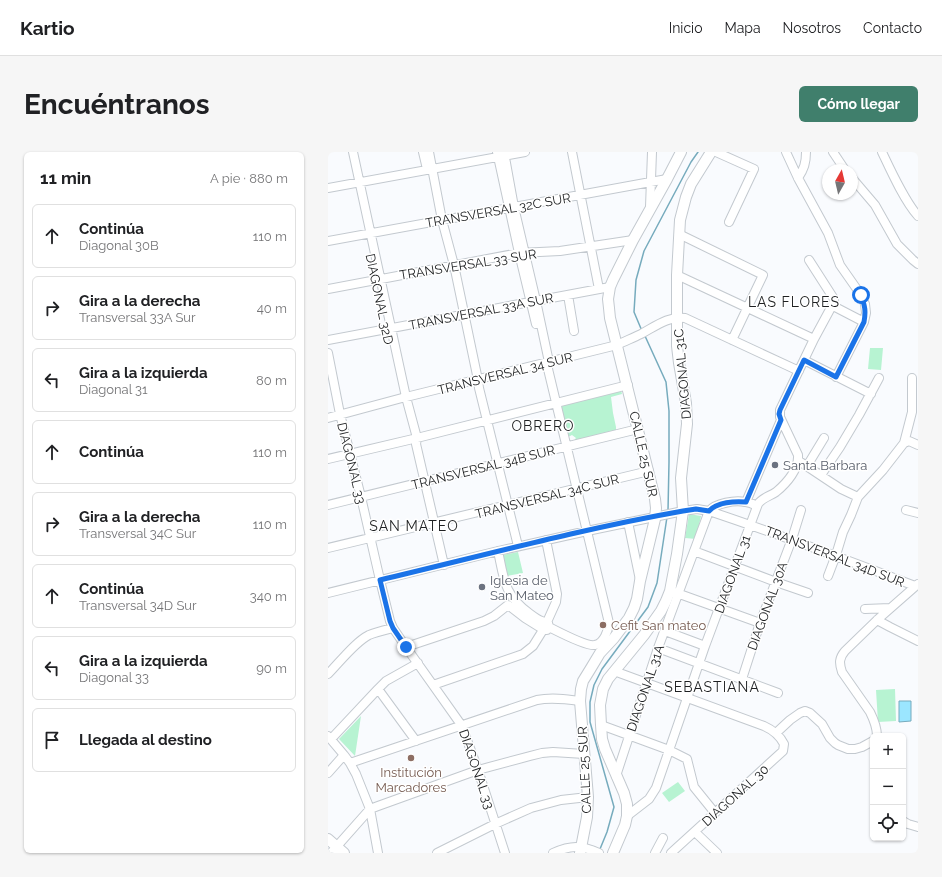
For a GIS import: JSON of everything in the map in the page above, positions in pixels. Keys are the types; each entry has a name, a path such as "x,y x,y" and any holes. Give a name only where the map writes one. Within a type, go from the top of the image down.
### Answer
{"main road":[{"name":"DIAGONAL 31C","path":"627,816 627,804 602,739 600,706 603,689 608,679 650,627 674,592 681,478 687,424 686,403 677,346 677,275 680,220 691,184 711,152"},
{"name":"CALLE 25 SUR","path":"584,850 588,797 580,701 581,689 583,681 600,653 618,633 634,608 640,581 660,515 604,288 650,211 679,154"},
{"path":"613,853 625,825 627,816"},
{"path":"328,840 337,851"}],"street":[{"name":"DIAGONAL 32D","path":"348,152 358,182"},
{"name":"DIAGONAL 32D","path":"354,152 358,182 378,279 404,398 444,565"},
{"path":"423,152 429,169 497,464 518,546"},
{"path":"429,152 429,169"},
{"path":"328,188 501,154 525,152"},
{"path":"572,152 592,247 604,288"},
{"path":"576,152 582,195"},
{"path":"650,211 652,152"},
{"path":"716,152 754,169 729,222"},
{"path":"786,152 798,178 828,233 840,265 861,295 865,304 866,313 864,322 836,377"},
{"path":"798,178 805,168 806,152"},
{"path":"833,152 841,164"},
{"path":"882,152 903,192 918,216"},
{"path":"406,647 484,621 494,616 508,605 525,618 587,645 595,645 602,640 608,628 609,622 547,365 501,154"},
{"name":"TRANSVERSAL 32C SUR","path":"328,241 667,179"},
{"path":"858,185 875,205 897,244 918,264"},
{"path":"679,234 763,275 732,340"},
{"name":"TRANSVERSAL 33 SUR","path":"328,289 522,253 560,252 633,240"},
{"path":"328,598 331,592 518,546 660,515 696,509 709,511 716,505 739,501 757,506 762,500 782,487 797,467 798,455 779,414 798,371 833,305 834,299 809,260"},
{"path":"677,275 814,339"},
{"name":"TRANSVERSAL 33A SUR","path":"328,340 604,288"},
{"path":"568,295 574,331"},
{"path":"833,305 864,322"},
{"path":"678,317 685,318 798,371"},
{"name":"TRANSVERSAL 34 SUR","path":"328,418 404,398 478,383 617,345 664,322 678,317"},
{"name":"DIAGONAL 33","path":"328,353 338,415"},
{"path":"804,360 871,394"},
{"path":"821,474 840,447 879,378"},
{"path":"828,576 843,532 858,497 883,470 904,443 912,412 912,378"},
{"name":"DIAGONAL 33","path":"328,380 351,454 387,613 393,628 462,726 505,853"},
{"path":"328,459 415,440 487,420 628,386"},
{"path":"746,502 781,420"},
{"name":"TRANSVERSAL 34B SUR","path":"328,505 638,429"},
{"path":"807,466 824,438"},
{"path":"904,443 909,441 918,445"},
{"path":"798,461 821,474 841,489 858,497"},
{"name":"TRANSVERSAL 34C SUR","path":"328,548 648,471"},
{"name":"DIAGONAL 31","path":"627,816 649,799 653,793 757,506"},
{"name":"DIAGONAL 30A","path":"742,679 760,623 792,539 800,510"},
{"path":"906,510 918,513"},
{"name":"TRANSVERSAL 34D SUR","path":"709,511 792,539 916,585"},
{"name":"DIAGONAL 31A","path":"616,776 646,683 665,631 674,592 694,551 709,511"},
{"path":"628,522 640,581"},
{"path":"433,685 523,654 533,646 545,626 556,602 557,594 546,540"},
{"path":"498,551 505,583 514,600 521,608 545,626"},
{"path":"694,551 808,593"},
{"path":"877,733 874,718 842,672 840,666 841,655 916,585"},
{"path":"674,592 760,623"},
{"path":"865,609 890,608"},
{"path":"877,620 918,641"},
{"path":"328,674 364,638 370,634 393,628"},
{"path":"665,631 705,646"},
{"path":"658,648 778,693"},
{"path":"378,853 370,809 356,774 350,763 330,737 386,681 418,663"},
{"path":"614,671 764,726 776,733 800,712 807,711 817,718 830,738 838,745 848,749 854,749 870,743"},
{"path":"378,689 416,740"},
{"path":"350,763 545,698 580,701"},
{"path":"600,725 669,750 687,759 694,787 714,812"},
{"name":"DIAGONAL 30","path":"671,853 695,832 714,812 783,751 783,742 776,733"},
{"path":"337,851 370,809 478,770 542,753 553,752 584,754"},
{"path":"328,773 344,755"},
{"path":"438,853 531,808 560,800 588,797"},
{"path":"906,823 918,826"},
{"path":"695,832 717,853"},
{"path":"655,853 663,838"},
{"path":"553,853 572,847 599,853"}],"green space":[{"path":"870,348 883,348 881,370 868,369"},
{"path":"621,390 622,394 611,397 616,434 572,443 576,438 572,435 566,438 558,405"},
{"path":"689,514 701,516 696,539 685,538"},
{"path":"518,552 523,573 507,576 502,555"},
{"path":"895,689 896,721 878,722 876,690"},
{"path":"361,716 355,756 339,739"},
{"path":"678,782 685,791 669,802 662,793"}],"water":[{"path":"899,701 911,701 911,721 899,722"}],"waterway":[{"path":"642,331 634,312 636,280 644,251 691,162 698,152"},
{"path":"645,336 666,382 669,411 668,511"},
{"path":"600,849 607,832 614,807 590,722 590,702 594,685 602,669 648,607 657,583 667,517"}],"place":[{"name":"Santa Barbara","path":"775,465"},
{"name":"Iglesia de San Mateo","path":"482,587"},
{"name":"Cefit San mateo","path":"603,625"},
{"name":"Institución Marcadores","path":"411,758"}],"district":[{"name":"LAS FLORES","path":"794,302"},
{"name":"OBRERO","path":"543,426"},
{"name":"SAN MATEO","path":"414,526"},
{"name":"SEBASTIANA","path":"712,687"}],"route":[{"path":"406,647 390,621 380,580 587,531 683,511 696,509 709,511 716,505 739,501 746,502 781,420 779,414 780,410 804,360 836,377 864,322 866,313 865,304 861,295"}]}
